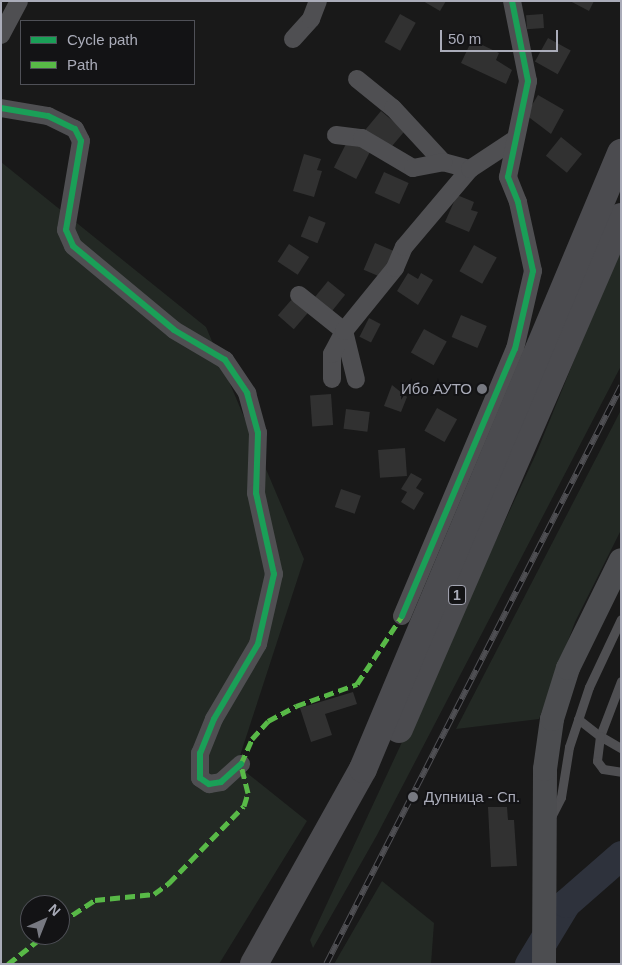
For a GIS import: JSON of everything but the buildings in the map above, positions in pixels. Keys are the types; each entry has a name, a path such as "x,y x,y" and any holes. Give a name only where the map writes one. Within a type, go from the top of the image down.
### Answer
{"main road":[{"name":"1","path":"254,964 363,769 621,153"},
{"name":"1","path":"273,964 384,766 621,217"},
{"path":"544,964 543,836 552,719 568,668 621,560"}],"street":[{"path":"1,35 19,1"},
{"path":"293,39 311,19 318,1"},
{"path":"402,616 515,349 533,271 518,202 508,177 514,140 528,81 512,1"},
{"path":"358,79 393,108 443,162"},
{"path":"1,108 48,116 75,128 81,141 66,230 74,246 174,330 225,360 247,393 258,433 256,493 274,574 258,644 214,719 200,753 200,778 209,784 221,782 241,764"},
{"path":"336,135 362,138 413,168"},
{"path":"332,379 332,354 344,331 395,268 404,247 470,169 514,140"},
{"path":"388,166 413,168 443,162 470,169"},
{"path":"299,296 344,331 356,380"}],"lane":[{"path":"543,836 561,797 578,719 621,619"},
{"path":"621,681 600,736 597,761 612,774 621,772"},
{"path":"578,719 600,736 621,748"}],"shaded area":[{"path":"1,162 206,327 304,559 237,765 307,821 219,964 1,964"},
{"path":"621,245 621,366 377,835 313,948 310,940 536,454"},
{"path":"621,410 621,530 575,622 539,719 456,729"},
{"path":"382,881 434,923 431,964 334,964"}],"waterway":[{"path":"529,964 566,903 621,855"}],"railway":[{"path":"326,964 621,386"}],"marked path":[{"path":"70,916 95,900 154,894 169,883 244,806 248,793 241,764 252,739 268,721 296,706 357,684 402,616"},
{"path":"8,964 32,945"}],"cycle path":[{"path":"402,616 515,349 533,271 518,202 508,177 528,81 512,1"},
{"path":"1,108 48,116 75,129 81,141 66,230 73,246 174,330 225,360 247,393 258,433 256,493 274,574 258,644 214,719 200,753 200,778 209,784 221,782 241,764"}],"place":[{"name":"Ибо АУТО","path":"482,389"},
{"name":"Дупница - Сп.","path":"413,797"}]}
